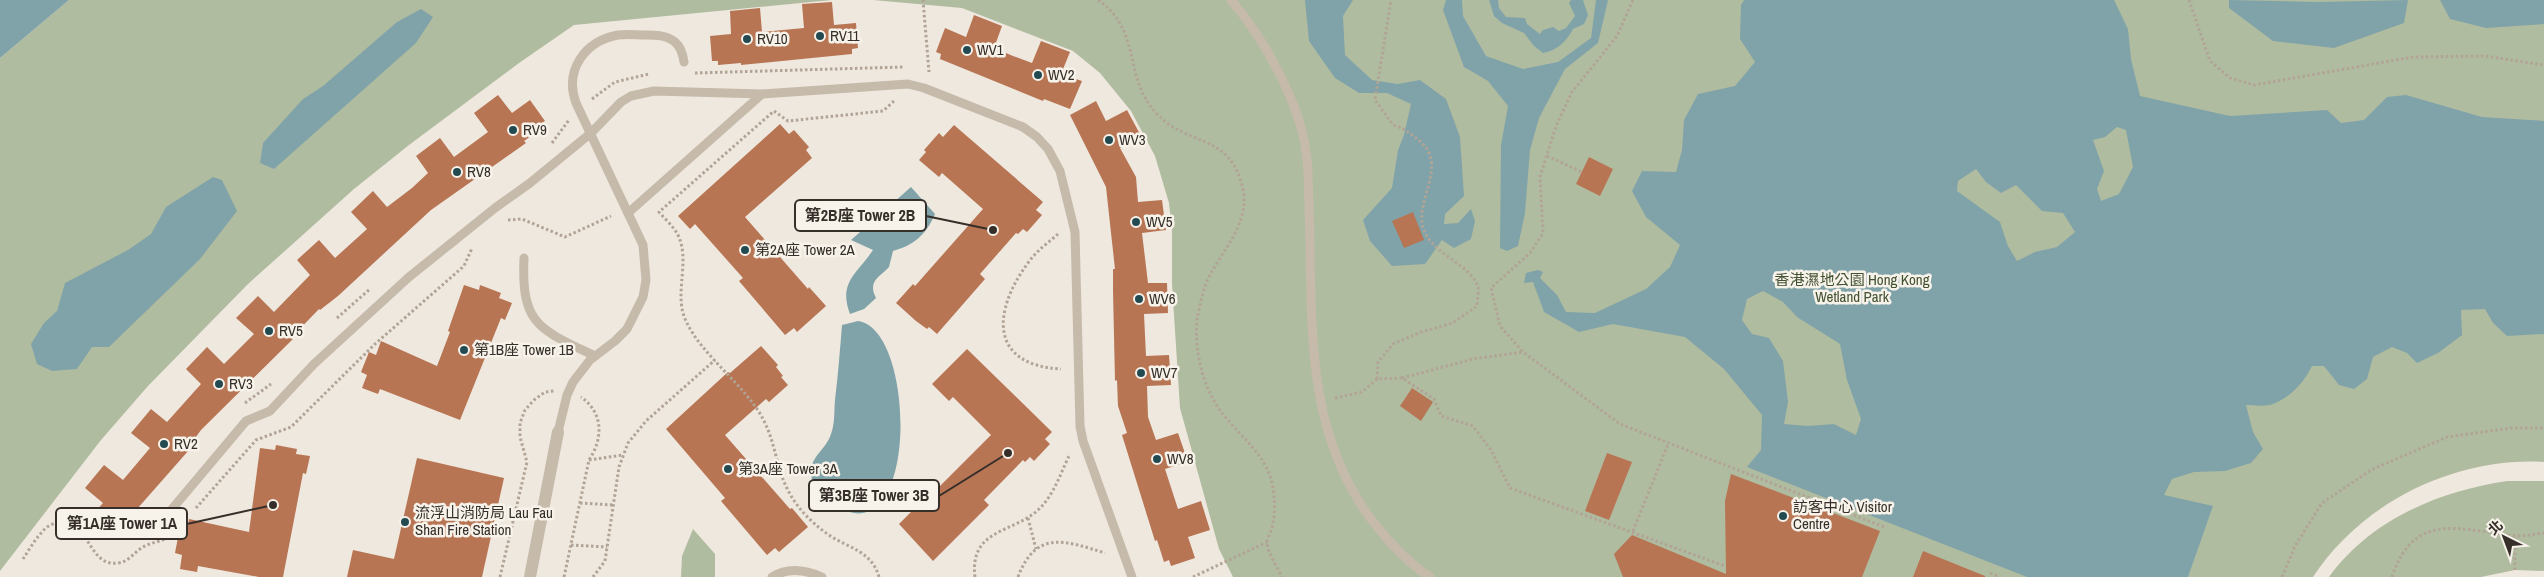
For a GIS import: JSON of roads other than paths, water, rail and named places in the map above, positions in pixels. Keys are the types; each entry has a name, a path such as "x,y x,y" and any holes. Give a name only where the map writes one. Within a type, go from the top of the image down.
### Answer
{"street":[{"path":"530,577 558,432"}],"lane":[{"path":"1232,0 1272,60 1286,89 1306,151 1316,383 1328,435 1353,492 1381,532 1400,553 1430,577"},
{"path":"558,432 568,391 580,370 627,329 643,297 646,262 643,244 580,110 572,91 571,79 575,68 589,49 608,38 630,35 665,36 675,42 682,51 684,62"},
{"path":"162,521 246,421 270,411 314,364 409,277 591,133 621,102 642,92 762,94 908,84 924,88 1023,127 1048,149 1060,171 1075,232 1078,410 1081,434 1132,577"},
{"path":"628,213 762,94"},
{"path":"524,258 523,281 528,308 538,324 549,332 595,356"},
{"path":"772,577 781,572 794,570 822,577"}],"water":[{"path":"0,0 69,0 0,58"},
{"path":"1305,0 1353,0 1343,16 1345,55 1372,80 1398,84 1420,80 1446,99 1460,137 1464,196 1445,214 1444,224 1458,223 1471,209 1475,221 1471,239 1454,248 1442,240 1425,264 1392,266 1370,241 1363,220 1392,188 1398,150 1404,135 1411,104 1387,93 1359,93 1335,78 1309,41"},
{"path":"1446,0 1462,0 1463,16 1486,56 1523,69 1558,62 1591,38 1596,0 1608,0 1598,43 1565,69 1539,118 1530,150 1525,213 1518,246 1507,251 1500,248 1501,145 1508,106 1488,81 1464,67 1443,10"},
{"path":"1489,0 1498,0 1499,8 1506,17 1525,18 1527,24 1540,34 1543,30 1553,27 1559,31 1566,28 1575,16 1569,3 1571,0 1583,0 1588,15 1584,24 1573,29 1561,45 1543,53 1534,46 1524,33 1502,23 1494,16"},
{"path":"1744,0 2114,0 2128,29 2131,59 2140,96 2230,116 2327,110 2341,123 2364,120 2387,97 2406,95 2482,117 2544,121 2544,334 2507,336 2493,323 2485,309 2461,310 2462,335 2438,353 2417,363 2407,353 2392,347 2373,357 2367,379 2354,389 2339,385 2324,366 2312,366 2296,388 2280,401 2267,405 2246,405 2253,432 2263,449 2251,463 2225,471 2194,472 2172,479 2164,495 2213,506 2188,577 2027,577 1747,467 1761,450 1762,415 1724,369 1685,337 1613,324 1579,332 1544,312 1533,282 1524,283 1526,273 1538,270 1543,272 1540,278 1557,295 1566,312 1595,313 1646,289 1670,267 1680,245 1646,217 1632,191 1642,171 1676,172 1682,150 1684,120 1698,94 1735,86 1755,62 1740,39 1741,5","holes":["2117,127 2126,130 2133,167 2119,194 2101,201 2097,189 2104,171 2093,140 2105,137","1976,169 1986,182 2001,193 2016,185 2042,211 2063,213 2075,232 2057,247 2035,252 2017,261 2008,246 2000,222 1957,191 1958,181","1763,291 1783,302 1797,317 1840,344 1847,380 1861,419 1856,435 1834,424 1808,426 1784,424 1788,402 1783,361 1769,338 1752,334 1742,320 1747,299"]},
{"path":"2229,0 2319,2 2408,0 2404,23 2334,48 2273,41 2229,8"},
{"path":"2440,0 2544,0 2544,24 2486,28 2450,19"},
{"path":"421,9 433,17 416,43 274,169 260,163 263,143 303,99 323,86 397,22"},
{"path":"213,177 222,180 237,211 200,259 109,347 92,347 77,369 52,371 37,364 31,344 44,323 57,311 65,283 128,250 151,234 166,207"},
{"path":"911,187 935,214 928,228 918,238 907,246 893,251 889,267 874,283 873,287 876,298 864,309 850,314 846,294 848,286 851,279 873,250 851,240"},
{"path":"858,321 877,333 891,360 899,396 900,436 895,472 883,500 863,513 836,506 827,500 819,493 811,474 813,462 829,440 833,426 842,325"}],"place":[{"name":"RV11","path":"820,36"},
{"name":"RV10","path":"747,39"},
{"name":"WV1","path":"967,50"},
{"name":"WV2","path":"1038,75"},
{"name":"RV9","path":"513,130"},
{"name":"WV3","path":"1109,140"},
{"name":"RV8","path":"457,172"},
{"name":"WV5","path":"1136,222"},
{"name":"第2B座 Tower 2B","path":"993,230"},
{"name":"第2A座 Tower 2A","path":"745,250"},
{"name":"WV6","path":"1139,299"},
{"name":"RV5","path":"269,331"},
{"name":"第1B座 Tower 1B","path":"464,350"},
{"name":"WV7","path":"1141,373"},
{"name":"RV3","path":"219,384"},
{"name":"RV2","path":"164,444"},
{"name":"第3B座 Tower 3B","path":"1008,453"},
{"name":"WV8","path":"1157,459"},
{"name":"第3A座 Tower 3A","path":"728,469"},
{"name":"第1A座 Tower 1A","path":"273,505"},
{"name":"訪客中心 Visitor Centre","path":"1783,516"},
{"name":"流浮山消防局 Lau Fau Shan Fire Station","path":"405,522"}],"park label":[{"name":"香港濕地公園 Hong Kong Wetland Park","path":"1852,288"}]}
